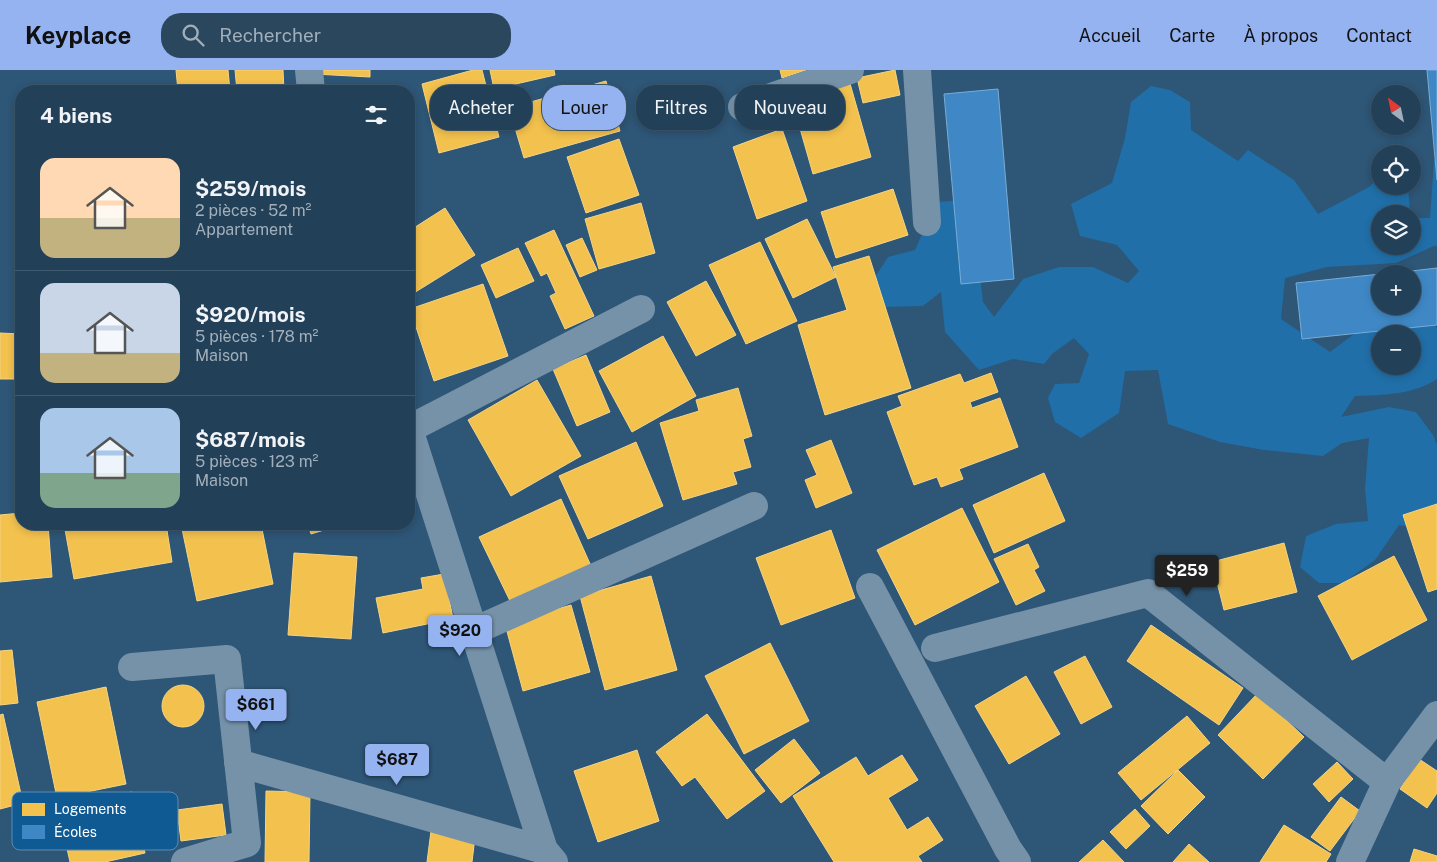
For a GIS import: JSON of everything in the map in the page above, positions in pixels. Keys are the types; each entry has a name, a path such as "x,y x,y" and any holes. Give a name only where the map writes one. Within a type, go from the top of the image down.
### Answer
{"street":[{"path":"309,70 310,85"},
{"path":"806,85 850,70"},
{"path":"917,70 927,222"},
{"path":"415,426 641,309"},
{"path":"415,448 549,856"},
{"path":"474,631 754,506"},
{"path":"870,587 1008,849 1017,862"},
{"path":"935,648 1148,593 1387,782"},
{"path":"132,666 228,659 246,843 185,862"},
{"path":"1350,862 1387,782 1437,715"},
{"path":"238,763 549,856"}],"shaded area":[{"path":"1151,86 1170,90 1190,102 1191,130 1238,161 1248,150 1294,180 1318,214 1371,185 1371,195 1409,195 1409,205 1371,205 1371,255 1414,255 1396,263 1327,267 1285,278 1281,319 1330,352 1370,322 1391,315 1421,315 1421,306 1437,328 1437,379 1408,391 1355,396 1341,417 1389,407 1416,412 1433,435 1437,445 1437,532 1399,525 1375,560 1343,583 1319,583 1300,567 1306,536 1336,524 1368,521 1365,489 1369,438 1342,443 1323,456 1264,450 1220,442 1168,424 1158,370 1125,371 1119,413 1081,438 1055,422 1048,398 1055,384 1079,383 1089,354 1074,338 1052,354 1044,364 1013,359 979,370 945,332 941,292 923,306 883,307 867,289 888,257 915,250 936,202 982,199 976,241 983,302 994,317 1023,279 1059,267 1093,267 1128,283 1139,271 1117,245 1080,236 1071,204 1112,183 1125,138 1131,102"},
{"path":"1434,160 1437,160 1437,246 1421,252 1421,218 1430,218"}],"building: Logements":[{"path":"176,70 228,70 229,85 177,85"},
{"path":"235,70 283,70 284,85 236,85"},
{"path":"314,70 370,70 370,77 314,74"},
{"path":"473,70 482,70 486,85 430,85 430,116 422,84"},
{"path":"490,70 554,70 555,75 511,85 493,85"},
{"path":"780,70 806,70 782,78"},
{"path":"895,70 900,95 863,103 857,78"},
{"path":"849,80 871,157 813,174 800,130 845,130 845,85 832,85"},
{"path":"606,81 607,85 592,85"},
{"path":"542,99 542,130 620,131 524,158 516,130 532,130 532,102"},
{"path":"433,130 497,130 499,137 439,153"},
{"path":"782,130 807,201 757,219 733,147"},
{"path":"619,139 639,195 586,213 567,157"},
{"path":"893,189 908,235 836,258 821,212"},
{"path":"641,203 655,253 599,269 585,219"},
{"path":"445,208 475,255 415,292 415,227"},
{"path":"807,219 836,277 793,298 765,239"},
{"path":"554,230 594,316 565,329 550,296 556,293 547,273 541,276 525,243"},
{"path":"582,238 597,270 580,277 566,245"},
{"path":"760,242 797,321 746,344 709,265"},
{"path":"518,248 534,281 496,298 481,265"},
{"path":"869,256 911,388 825,415 798,325 847,310 833,267"},
{"path":"706,281 736,335 696,356 667,302"},
{"path":"483,284 508,356 434,381 415,324 415,307"},
{"path":"0,333 15,334 15,379 0,379"},
{"path":"663,336 696,396 632,432 599,371"},
{"path":"586,355 610,412 577,426 553,369"},
{"path":"991,373 998,392 970,402 972,408 1000,398 1018,447 959,469 963,479 941,487 937,477 914,485 887,412 902,406 898,396 960,374 964,383"},
{"path":"537,380 581,456 511,496 468,420"},
{"path":"738,388 752,436 743,439 751,467 733,472 737,484 683,500 660,423 699,411 696,400"},
{"path":"831,440 852,493 816,508 805,480 817,475 806,450"},
{"path":"636,442 663,506 588,539 559,476"},
{"path":"1044,473 1065,521 994,553 973,505"},
{"path":"561,499 591,566 511,603 479,537"},
{"path":"1437,504 1437,589 1428,592 1403,515"},
{"path":"962,508 999,582 915,625 877,550"},
{"path":"15,514 15,530 48,530 52,577 0,582 0,515"},
{"path":"65,530 167,530 172,562 74,579"},
{"path":"182,530 262,530 273,584 197,601"},
{"path":"310,530 324,530 311,534"},
{"path":"831,530 855,598 781,625 756,558"},
{"path":"1284,543 1297,592 1224,610 1212,562"},
{"path":"1028,544 1039,567 1034,570 1045,591 1016,605 994,559"},
{"path":"294,553 357,557 351,639 288,635"},
{"path":"1394,556 1427,620 1352,660 1318,596"},
{"path":"444,574 456,633 435,638 432,623 383,633 376,598 423,589 421,578"},
{"path":"651,576 677,670 605,690 580,596"},
{"path":"571,605 590,672 523,691 505,624"},
{"path":"1151,625 1243,688 1219,725 1127,661"},
{"path":"770,643 809,721 744,754 705,676"},
{"path":"12,650 18,703 0,705 0,651"},
{"path":"1085,656 1112,707 1081,724 1054,672"},
{"path":"1026,676 1060,734 1009,764 975,706"},
{"path":"183,685 198,691 204,706 198,721 183,727 168,721 162,706 168,691"},
{"path":"106,687 126,784 87,792 56,792 37,702"},
{"path":"1258,693 1304,737 1263,779 1218,735"},
{"path":"3,714 21,792 12,792 12,806 0,809 0,715"},
{"path":"707,714 765,791 727,819 695,777 682,786 656,752"},
{"path":"1187,716 1210,743 1141,800 1118,773"},
{"path":"794,739 820,773 781,803 755,770"},
{"path":"637,750 659,821 598,842 574,771"},
{"path":"902,755 918,780 888,798 907,830 928,817 943,840 918,856 922,862 834,862 793,796 856,757 868,776"},
{"path":"1419,759 1437,771 1437,793 1427,808 1400,789"},
{"path":"1337,762 1353,779 1329,802 1313,784"},
{"path":"1178,770 1205,797 1168,834 1141,806"},
{"path":"266,791 310,792 309,862 265,862"},
{"path":"1341,797 1360,811 1330,851 1311,837"},
{"path":"222,804 226,835 181,841 178,810"},
{"path":"1135,809 1150,826 1126,849 1110,832"},
{"path":"1284,825 1331,854 1326,862 1260,862"},
{"path":"431,831 475,837 472,862 427,862"},
{"path":"1103,840 1124,862 1079,862"},
{"path":"1189,844 1209,862 1173,862"},
{"path":"1414,849 1437,856 1437,862 1410,862"},
{"path":"67,850 144,850 145,853 105,862 70,862"}],"building: Écoles":[{"path":"1427,70 1437,70 1437,180"},
{"path":"998,89 1014,279 961,284 944,94"},
{"path":"1437,268 1437,325 1421,327 1421,325 1371,325 1371,332 1302,339 1296,283 1371,275 1371,315 1421,315 1421,270"}]}
